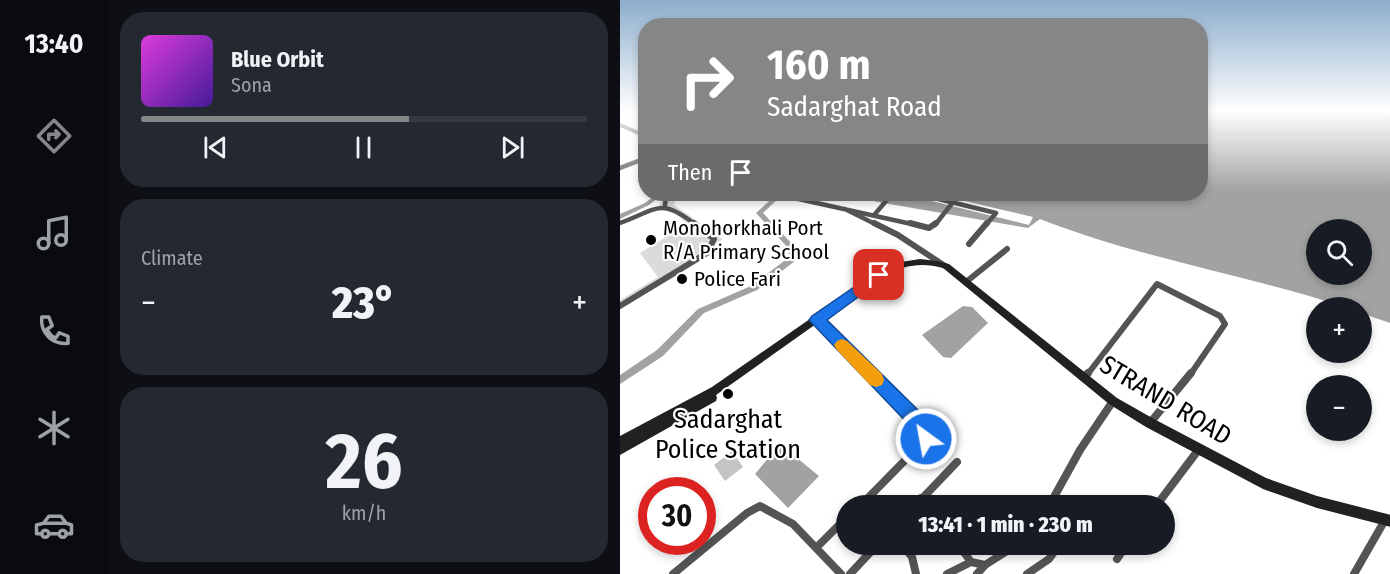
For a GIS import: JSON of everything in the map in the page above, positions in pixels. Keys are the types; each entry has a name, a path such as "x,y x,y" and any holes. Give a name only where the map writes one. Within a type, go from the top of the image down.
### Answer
{"main road":[{"path":"620,442 716,390 910,262 929,261 946,266"},
{"name":"STRAND ROAD","path":"946,266 1113,401 1150,423 1263,483 1317,502 1388,520"},
{"path":"620,450 720,393 818,321"}],"street":[{"path":"620,168 638,161"},
{"path":"665,201 665,206"},
{"path":"809,201 836,205 929,228 935,225 953,202"},
{"path":"875,214 886,201"},
{"path":"949,201 996,213 969,244"},
{"path":"836,205 898,235 946,266"},
{"path":"620,223 665,206 677,210 712,236 713,245 707,253 682,270 620,306"},
{"path":"966,282 1007,249"},
{"path":"1084,378 1157,284 1162,284 1220,316 1225,324 1204,358 1150,423"},
{"path":"818,321 920,423 924,432 926,439 873,495"},
{"path":"1055,495 1080,450 1113,401"},
{"path":"1164,495 1199,449"},
{"path":"930,495 957,462"},
{"path":"673,574 747,513 760,506 772,508 817,547 841,574"},
{"path":"1354,574 1388,520"},
{"path":"817,547 836,528"},
{"path":"850,574 868,555"},
{"path":"910,555 916,574"},
{"path":"966,555 971,562"},
{"path":"977,574 985,565 1001,555"},
{"path":"1027,574 1052,555"},
{"path":"1117,559 1120,555"},
{"path":"947,574 971,562 985,565"}],"shaded area":[{"path":"1208,138 1390,138 1390,323 1372,317 1372,297 1313,297 1115,245 1040,219 1028,228 874,201 1208,201"},
{"path":"662,201 675,201 674,205 723,239 715,245 722,251 699,259 678,275 620,308 620,300 658,277 640,253 687,224 671,209 659,206"},
{"path":"963,306 972,307 988,323 951,358 943,357 922,335"},
{"path":"780,444 819,476 788,508 755,474"}],"pier":[{"path":"931,201 965,201 1033,217 1029,225"}],"building":[{"path":"732,451 743,467 725,481 714,465"}],"waterway":[{"path":"620,217 651,201"},
{"path":"620,380 660,353 701,311 754,288 792,259 792,248 759,213 772,201"}],"slow traffic":[{"path":"842,345 876,380"}],"place":[{"name":"Monohorkhali Port R/A Primary School","path":"651,240"},
{"name":"Police Fari","path":"682,279"},
{"name":"Sadarghat Police Station","path":"728,394"}],"route":[{"path":"879,275 817,320 920,423 926,439"}]}
